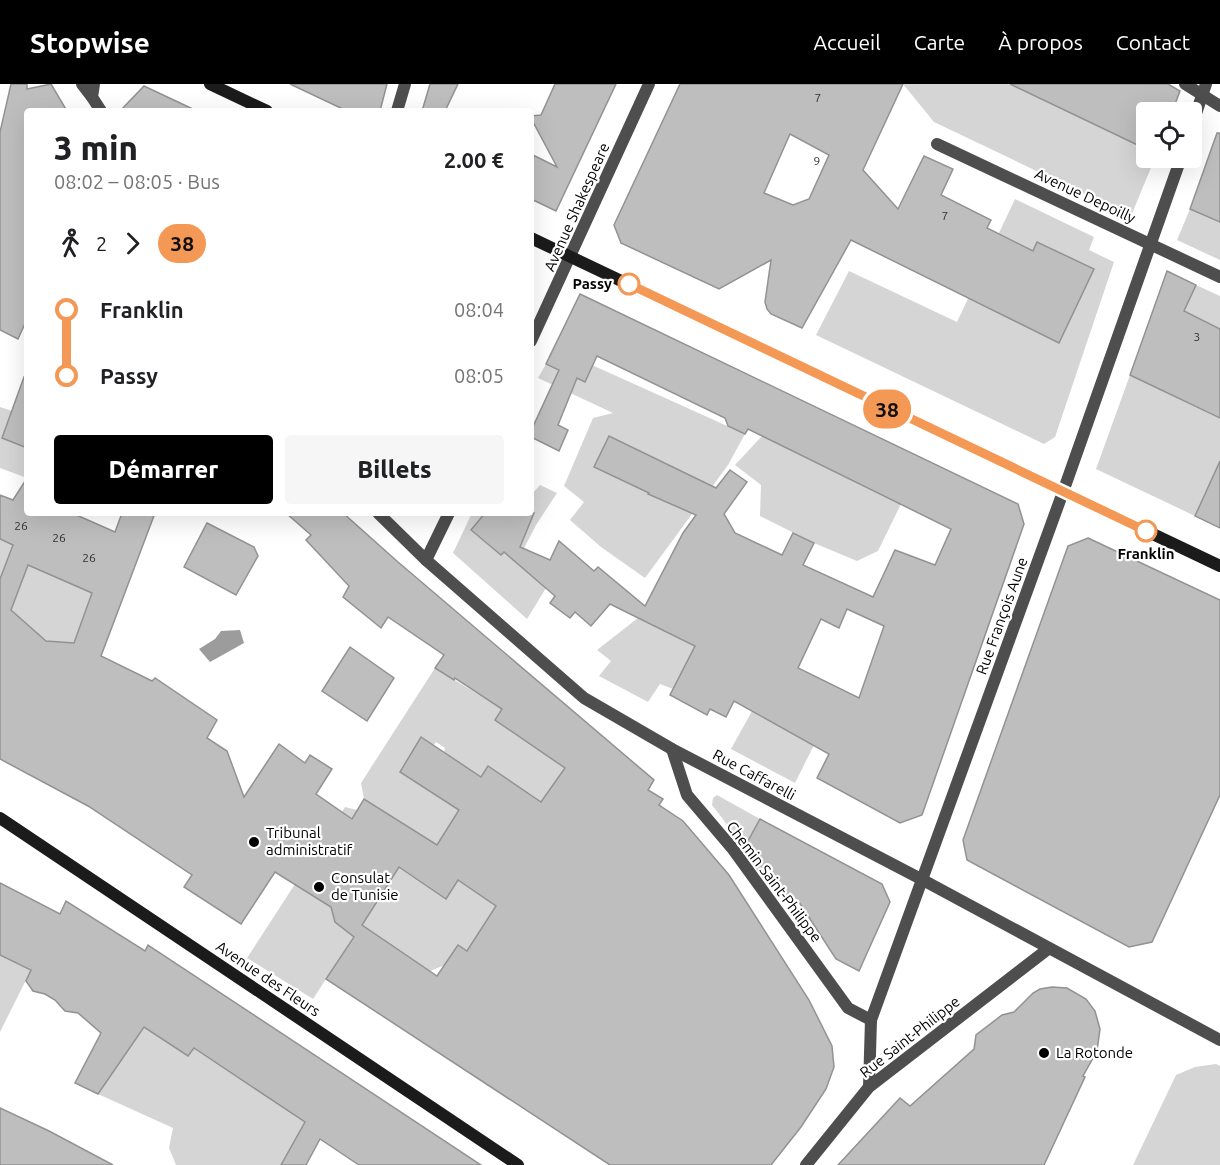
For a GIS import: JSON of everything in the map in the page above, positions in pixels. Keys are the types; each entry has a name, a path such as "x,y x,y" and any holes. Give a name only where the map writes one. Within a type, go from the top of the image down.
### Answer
{"street":[{"path":"81,84 93,90 100,108"},
{"path":"210,84 261,108"},
{"path":"398,108 405,84"},
{"name":"Avenue Shakespeare","path":"534,335 649,84"},
{"path":"1185,84 1204,90 1220,106"},
{"name":"Avenue Depoilly","path":"937,144 1220,277"},
{"name":"Rue François Aune","path":"869,1087 871,1020 1063,492 1178,168"},
{"path":"534,239 1220,566"},
{"name":"Rue Caffarelli","path":"381,516 426,560 584,698 672,748 1220,1040"},
{"path":"426,560 448,516"},
{"name":"Chemin Saint-Philippe","path":"672,748 687,795 732,848 848,1008 871,1020"},
{"name":"Avenue des Fleurs","path":"0,818 518,1165"},
{"name":"Rue Saint-Philippe","path":"806,1165 869,1087 1048,949"}],"shaded area":[{"path":"903,84 1011,84 1136,144 1136,168 1151,168 1131,216 934,122"},
{"path":"1015,199 1094,237 1089,250 1114,262 1055,437 1044,444 816,335 849,271 957,322","holes":["1014,242 1033,251 1038,242 1067,256 1089,279 1059,343 983,304"]},
{"path":"1190,209 1220,222 1220,260 1177,240"},
{"path":"1196,285 1220,296 1220,344 1198,318 1184,311"},
{"path":"546,364 585,382 592,365 745,434 728,465 645,578 601,547 570,520 584,502 564,486 593,418 613,413 538,378","holes":["609,436 637,450 594,467","664,462 691,476 677,507 648,494"]},
{"path":"1130,375 1217,417 1220,411 1220,500 1205,493 1195,516 1096,469"},
{"path":"0,407 12,411 2,438 24,447 24,477 0,468"},
{"path":"762,436 901,504 878,551 857,561 760,516 761,485 735,465"},
{"path":"540,485 557,493 536,525 517,562 546,588 527,619 453,553 471,516 483,516 471,531 501,555 530,520 530,516 534,516 534,492"},
{"path":"0,539 33,553 92,593 74,643 62,642 55,649 0,600"},
{"path":"638,618 669,633 765,620 673,689 660,684 648,702 599,676 611,661 597,650"},
{"path":"240,630 244,643 210,662 199,649 215,639 221,631"},
{"path":"435,668 502,709 495,720 565,768 545,800 490,830 488,767 416,877 461,875 486,892 496,906 467,951 458,945 445,965 430,971 361,925 313,999 247,958 345,807 357,810 413,845 420,834 364,799 361,783","holes":["421,738 434,745 436,742 445,748 444,752 456,760 434,794 400,772"]},
{"path":"752,711 814,745 795,783 731,749"},
{"path":"717,795 760,819 745,848 712,805 713,798"},
{"path":"0,955 31,970 0,1032"},
{"path":"144,1027 188,1056 194,1048 305,1122 281,1165 176,1165 169,1148 173,1128 98,1094"},
{"path":"1216,1064 1220,1066 1220,1165 1133,1165 1176,1075 1195,1067"}],"building":[{"path":"11,84 27,84 27,89 51,84 65,108 24,108 24,326 18,339 0,330 0,132"},
{"path":"290,84 387,84 381,108 341,108"},
{"path":"430,84 458,84 446,108 423,108"},
{"path":"555,84 616,84 556,211 534,200 534,156 557,167 534,124 534,116 541,115"},
{"path":"680,84 903,84 863,170 898,209 924,156 953,169 941,195 991,220 987,228 1033,251 1037,242 1094,269 1059,343 851,240 802,328 771,314 767,309 765,302 771,260 719,289 621,243 614,225","holes":["790,134 829,155 809,199 793,205 764,193"]},
{"path":"1010,84 1168,84 1180,91 1176,102 1136,102 1136,144"},
{"path":"144,86 191,108 123,108"},
{"path":"1217,133 1220,133 1220,222 1190,209"},
{"path":"1167,271 1196,285 1184,311 1220,329 1220,418 1130,375"},
{"path":"580,294 1018,504 1024,524 922,815 900,823 817,778 829,754 734,701 726,717 710,709 707,715 670,695 695,646 610,604 591,626 575,612 570,618 550,603 555,596 504,552 501,555 471,530 483,516 533,516 520,547 550,560 559,541 594,571 598,567 645,606 683,533 696,515 594,467 609,436 716,488 730,470 747,482 724,514 735,533 782,555 793,533 814,543 803,565 873,597 895,550 935,565 951,529 748,429 745,434 728,426 725,418 597,356 585,382 577,378 558,425 568,430 559,451 534,438 534,424 559,370 546,364","holes":["847,609 884,626 859,698 798,668 821,619 839,628"]},
{"path":"24,377 24,447 2,438"},
{"path":"1220,461 1220,528 1195,516"},
{"path":"24,483 24,516 79,516 115,532 121,516 154,516 101,656 152,681 155,678 217,720 207,738 227,751 244,797 279,744 305,763 310,755 332,769 316,794 352,819 364,799 437,845 459,810 400,772 421,737 481,777 488,766 541,802 565,768 495,720 502,709 455,678 454,680 435,668 444,655 388,617 381,628 343,597 349,586 306,540 311,535 289,516 346,516 654,780 648,790 663,799 659,805 683,821 729,875 809,1000 832,1046 834,1067 826,1089 801,1127 771,1165 610,1165 326,979 354,937 335,922 331,907 275,872 241,924 184,887 192,875 88,806 0,759 0,579 13,545 0,539 0,495 13,500","holes":["28,565 92,593 74,643 46,641 11,610","399,867 446,899 458,880 496,906 467,951 458,945 437,976 362,925"]},
{"path":"207,523 254,547 258,556 236,595 184,567"},
{"path":"1088,538 1220,600 1220,795 1152,942 1129,947 967,860 963,840 1068,546"},
{"path":"350,647 394,678 367,721 322,691"},
{"path":"760,819 882,884 890,902 859,971 836,959 799,902 771,887 743,850"},
{"path":"0,883 60,914 66,901 145,951 148,945 481,1165 359,1165 320,1139 306,1165 281,1165 305,1122 194,1048 188,1056 144,1027 98,1094 75,1083 101,1033 78,1013 65,1011 55,1000 33,991 26,981 31,970 0,955"},
{"path":"1052,987 1067,988 1086,999 1095,1011 1100,1029 1097,1051 1083,1076 1085,1077 1044,1165 838,1165 900,1098 910,1106 974,1049 976,1035 1002,1015 1014,1012 1033,993"},
{"path":"0,1108 49,1131 113,1165 0,1165"}],"bus line":[{"name":"38","path":"629,284 1146,531"}],"place":[{"name":"Passy","path":"629,284"},
{"name":"Franklin","path":"1146,531"},
{"name":"Tribunal administratif","path":"254,842"},
{"name":"Consulat de Tunisie","path":"319,887"},
{"name":"La Rotonde","path":"1044,1053"}]}
